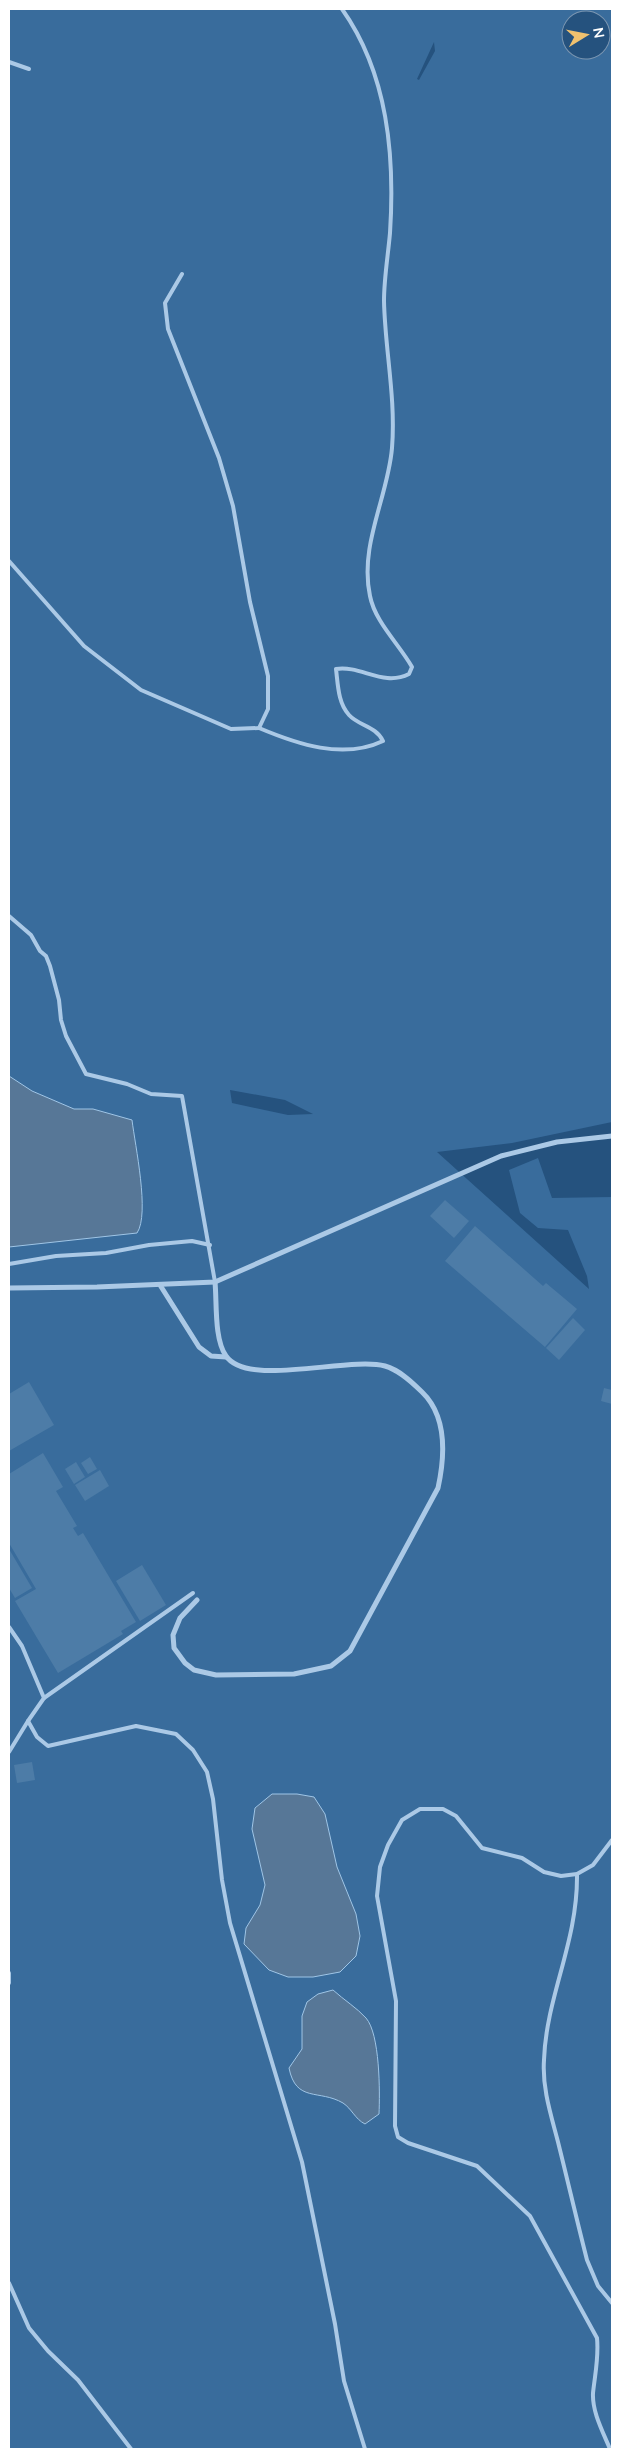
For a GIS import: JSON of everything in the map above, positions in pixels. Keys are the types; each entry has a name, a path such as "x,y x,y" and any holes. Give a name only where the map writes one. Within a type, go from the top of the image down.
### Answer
{"street":[{"path":"9,1288 215,1282 502,1156 557,1142 612,1136"},
{"path":"197,1600 180,1618 173,1635 174,1648 185,1663 194,1670 216,1676 294,1674 331,1666 350,1651 438,1488 443,1466 444,1442 439,1420 427,1397 407,1377 385,1366 367,1364 265,1371 240,1368 226,1357 218,1337 215,1282"},
{"path":"160,1285 199,1347 211,1356 226,1357"}],"lane":[{"path":"9,561 84,646 142,690 231,729 259,728 281,738 322,749 374,746 383,742 380,736 350,715 339,696 336,669 344,668 376,677 390,678 409,674 412,667 374,608 369,589 370,544 392,449 393,411 384,298 391,202 392,157 374,70 342,9"},
{"path":"9,62 29,68"},
{"path":"182,274 165,303 168,329 219,458 233,506 250,602 268,676 268,709 259,728"},
{"path":"9,916 31,935 40,951 46,956 66,1036 86,1074 127,1084 151,1094 182,1096 210,1245 215,1282"},
{"path":"9,1264 56,1256 106,1253 149,1245 192,1241 210,1245"},
{"path":"9,1752 44,1698 193,1593"},
{"path":"9,1626 22,1646 44,1698"},
{"path":"28,1721 37,1737 48,1746 136,1726 176,1734 193,1750 207,1772 213,1799 222,1880 230,1923 302,2162 335,2324 344,2381 365,2449"},
{"path":"610,2449 595,2408 593,2394 599,2352 597,2338 530,2216 477,2166 408,2143 398,2137 395,2126 396,2001 377,1896 380,1867 388,1845 402,1820 420,1809 443,1809 456,1816 482,1848 522,1858 544,1872 561,1876 577,1874 593,1865 612,1840"},
{"path":"577,1874 577,1902 572,1935 548,2028 544,2061 545,2092 587,2260 598,2286 612,2303"},
{"path":"9,1974 9,1983"},
{"path":"9,2283 29,2328 48,2351 78,2380 131,2449"}],"shaded area":[{"path":"9,9 612,9 612,1122 512,1143 437,1152 589,1289 587,1276 568,1230 538,1228 520,1213 509,1170 538,1158 552,1198 612,1197 612,2449 9,2449","holes":["434,42 435,51 419,80 417,79","230,1090 285,1100 313,1114 288,1115 232,1103"]},
{"path":"9,1076 32,1091 74,1109 93,1109 132,1120 142,1195 141,1224 137,1233 9,1247"},
{"path":"272,1794 297,1794 314,1797 325,1814 337,1867 356,1914 360,1936 356,1956 340,1972 313,1977 288,1977 269,1970 244,1944 246,1928 260,1905 265,1885 252,1829 255,1808"},
{"path":"333,1990 366,2018 371,2026 374,2037 378,2064 379,2114 365,2124 343,2103 303,2091 292,2079 289,2068 302,2049 302,2016 307,2002 318,1994"}],"building":[{"path":"445,1200 469,1221 454,1238 430,1216"},
{"path":"475,1226 543,1286 546,1283 577,1309 545,1347 445,1261"},
{"path":"573,1318 585,1330 559,1360 546,1348"},
{"path":"29,1382 54,1425 9,1451 9,1394"},
{"path":"604,1388 612,1390 612,1404 601,1401"},
{"path":"43,1453 63,1487 56,1491 77,1526 73,1528 78,1536 83,1533 136,1622 121,1631 123,1634 58,1673 15,1601 36,1589 9,1543 9,1474"},
{"path":"90,1457 97,1469 88,1474 81,1463"},
{"path":"76,1462 85,1477 74,1484 65,1469"},
{"path":"100,1470 109,1486 85,1501 75,1485"},
{"path":"9,1549 32,1588 15,1598 9,1588"},
{"path":"142,1565 166,1605 140,1621 116,1581"},
{"path":"32,1762 35,1780 17,1783 14,1765"}]}
